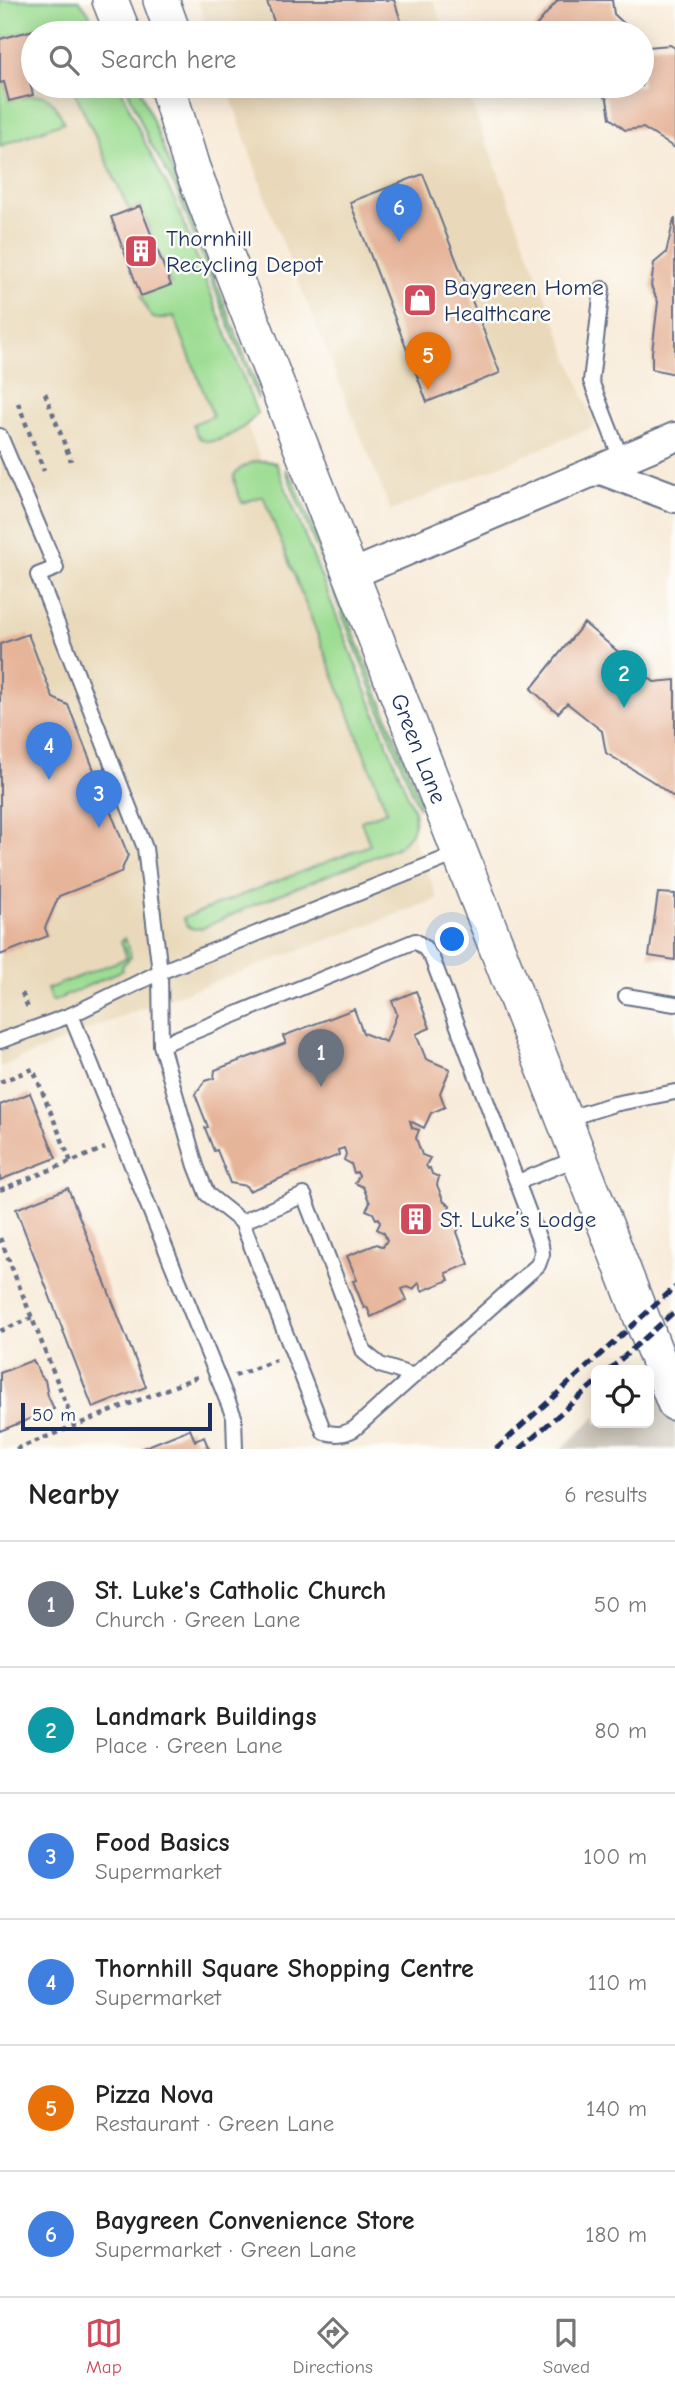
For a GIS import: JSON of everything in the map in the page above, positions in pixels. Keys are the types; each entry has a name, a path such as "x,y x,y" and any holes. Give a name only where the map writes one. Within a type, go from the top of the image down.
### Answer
{"street":[{"path":"110,0 118,21"},
{"path":"161,0 169,21"},
{"name":"Green Lane","path":"169,98 192,168 675,1403"},
{"path":"351,575 675,437"},
{"path":"611,465 675,498"}],"lane":[{"path":"602,289 591,381 611,465"},
{"path":"0,436 56,568 38,575 145,848 160,972 161,1045 196,1166 207,1194 242,1222 324,1433 345,1434 354,1429 538,1265 542,1254 541,1245 432,958 424,947 415,942 161,1045"},
{"path":"0,1041 71,1015 160,972 459,853"},
{"path":"626,996 675,1004"},
{"path":"71,1015 234,1417 235,1449"},
{"path":"566,1119 614,1104 675,1092"},
{"path":"518,1182 580,1157"},
{"path":"242,1222 304,1195 364,1352 380,1365 414,1376"}],"path":[{"path":"45,393 71,460"},
{"path":"18,403 44,471"},
{"path":"22,993 28,1007"},
{"path":"0,1082 33,1069 71,1161"},
{"path":"0,1190 122,1141"},
{"path":"0,1238 75,1426"},
{"path":"0,1331 32,1318"},
{"path":"16,1449 217,1376 293,1353"}],"shaded area":[{"path":"0,0 57,21 21,21 21,98 115,98 438,899 125,1015 0,1067"},
{"path":"198,0 433,0 441,21 205,21"},
{"path":"231,98 470,98 595,426 391,511 270,211"},
{"path":"675,1345 675,1449 561,1449 591,1421 591,1428 654,1428 653,1365"}],"green space":[{"path":"0,0 79,0 92,21 21,21 21,33 0,39"},
{"path":"4,82 9,101 48,98 64,122 0,146 0,83"},
{"path":"78,98 125,98 175,201 257,413 240,429 223,438 207,441 196,433 193,424 213,416 174,316 160,319 152,317 141,296 171,284 140,206 129,210"},
{"path":"131,98 144,98 255,382 258,400 175,187 149,141"},
{"path":"257,461 276,463 414,811 414,822 408,837 396,848 203,928 194,929 187,926 183,918 370,845 361,821 387,811 263,496 242,503 235,485 234,476 244,466"},
{"path":"285,469 294,481 420,800 418,807"},
{"path":"125,938 131,957 122,966 123,970 52,1002 47,989 127,958 121,941"}],"building":[{"path":"394,0 401,21 274,21 267,2"},
{"path":"558,0 612,0 614,14 621,21 540,21"},
{"path":"21,33 21,98 9,101 4,82 0,83 0,39"},
{"path":"670,45 675,48 675,148 643,128 625,130 610,118 607,99 654,98 654,46"},
{"path":"423,174 500,373 427,402 350,202"},
{"name":"Thornhill Recycling Depot","path":"140,206 171,285 141,296 111,217"},
{"path":"674,219 675,374 652,369 658,302 651,286 654,263 666,253"},
{"path":"584,623 654,682 675,680 675,798 606,753 602,731 567,703 558,713 531,689"},
{"path":"28,634 53,698 68,705 128,855 121,872 59,896 45,928 48,936 0,955 0,644"},
{"path":"658,893 675,894 675,960 649,956"},
{"path":"416,991 430,1028 416,1034 426,1059 450,1069 440,1093 445,1107 431,1113 424,1128 410,1121 412,1128 419,1130 416,1138 422,1155 430,1158 426,1165 428,1169 439,1177 437,1185 444,1202 450,1205 449,1216 461,1224 457,1232 469,1264 446,1273 449,1280 422,1291 419,1283 413,1289 402,1289 407,1300 371,1317 367,1307 364,1308 353,1281 357,1280 347,1256 377,1244 383,1247 387,1240 384,1233 377,1229 379,1218 376,1219 373,1213 366,1210 370,1203 363,1187 355,1183 359,1176 357,1172 354,1173 351,1164 344,1160 344,1148 338,1150 339,1155 249,1191 246,1186 230,1183 217,1150 214,1151 195,1094 205,1081 214,1078 215,1070 286,1043 283,1036 354,1009 363,1033 386,1042 397,1014 392,1001"},
{"path":"30,1093 56,1158 0,1180 0,1105"},
{"path":"68,1188 146,1387 93,1408 16,1209"},
{"path":"33,1360 45,1380 54,1409 0,1431 0,1373"},
{"path":"190,1429 195,1441 204,1437 209,1449 140,1449"}],"railway":[{"path":"496,1449 675,1287"},
{"path":"615,1365 675,1311"},
{"path":"520,1449 591,1386"}],"place":[{"name":"Baygreen Convenience Store","path":"399,242"},
{"name":"Thornhill Recycling Depot","path":"141,251"},
{"name":"Baygreen Home Healthcare","path":"420,300"},
{"name":"Pizza Nova","path":"428,390"},
{"name":"Landmark Buildings","path":"624,708"},
{"name":"Thornhill Square Shopping Centre","path":"49,780"},
{"name":"Food Basics","path":"99,828"},
{"name":"St. Luke's Catholic Church","path":"321,1087"},
{"name":"St. Luke’s Lodge","path":"416,1219"}]}
